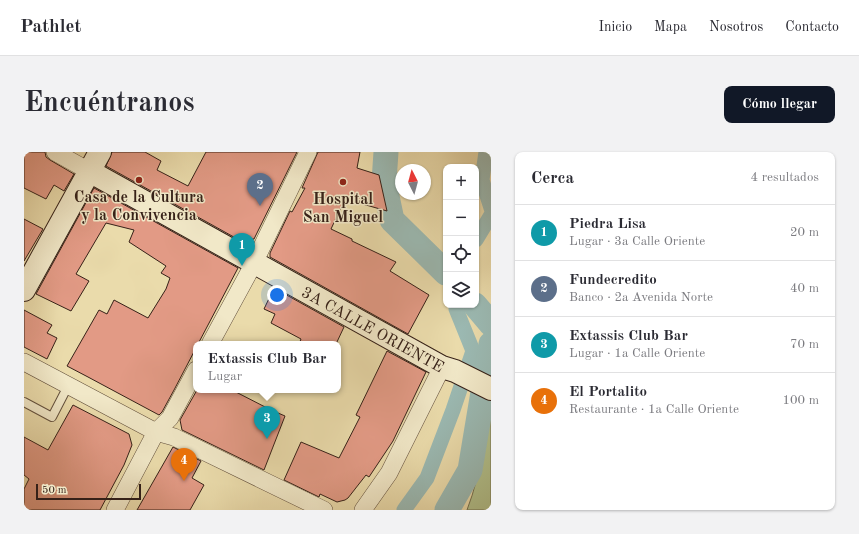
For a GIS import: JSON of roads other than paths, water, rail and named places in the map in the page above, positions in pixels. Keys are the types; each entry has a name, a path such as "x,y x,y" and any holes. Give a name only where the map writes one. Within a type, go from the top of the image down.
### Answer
{"main road":[{"path":"24,290 100,152"},
{"name":"3A CALLE ORIENTE","path":"89,172 448,369 491,389"}],"street":[{"path":"55,152 89,172"},
{"path":"212,341 254,263 308,152"},
{"path":"24,362 156,432 174,437 324,510"},
{"path":"363,510 389,473 448,369"},
{"path":"115,510 156,432 170,418 193,376"}],"lane":[{"path":"24,402 52,417 68,386"}],"waterway":[{"path":"386,152 384,182 392,220 445,272"},
{"path":"486,152 482,180 491,208"},
{"path":"478,236 491,215"},
{"path":"404,510 427,478 453,410 473,351 456,308"},
{"path":"478,308 491,324"},
{"path":"447,510 470,470 491,344"}],"place":[{"name":"Casa de la Cultura y la Convivencia","path":"139,180"},
{"name":"Hospital San Miguel","path":"343,182"},
{"name":"Fundecredito","path":"260,206"},
{"name":"Piedra Lisa","path":"242,266"},
{"name":"Extassis Club Bar","path":"267,439"},
{"name":"El Portalito","path":"184,481"}]}
